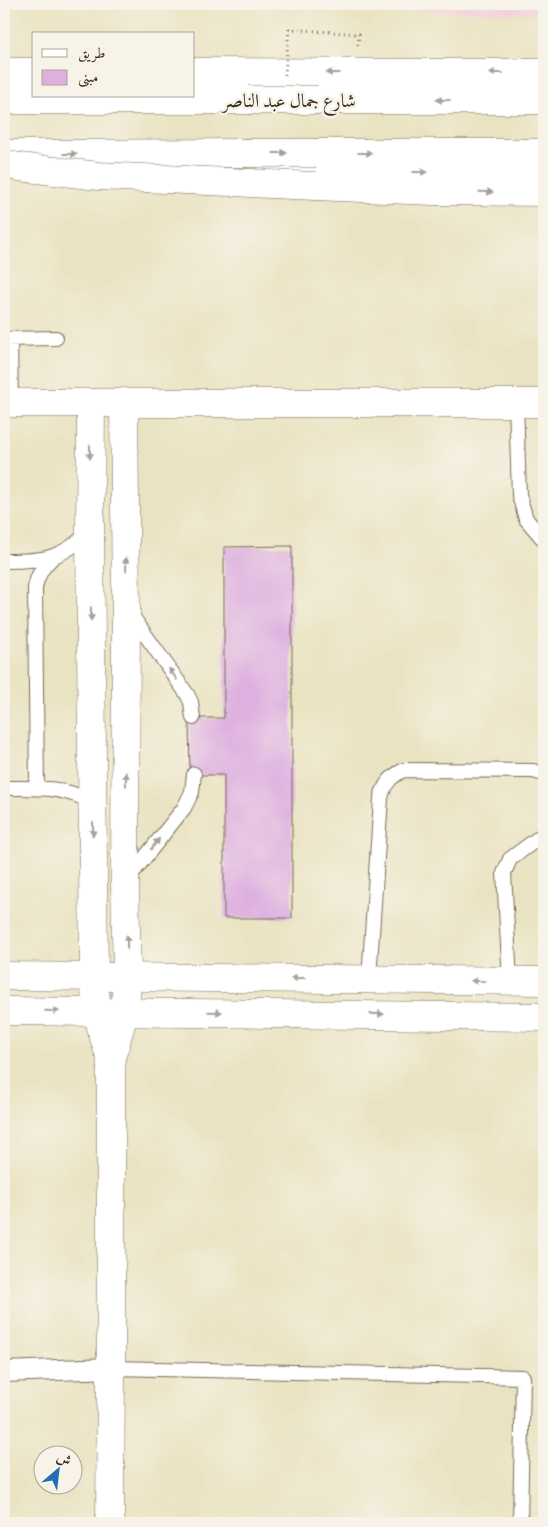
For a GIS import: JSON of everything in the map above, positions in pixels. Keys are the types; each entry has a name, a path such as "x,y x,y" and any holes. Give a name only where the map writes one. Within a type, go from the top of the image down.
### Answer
{"main road":[{"path":"4,72 32,72"},
{"path":"195,72 544,74"},
{"name":"شارع جمال عبد الناصر","path":"4,100 544,100"},
{"path":"4,154 544,153"},
{"path":"4,164 99,176 433,191 544,192"},
{"path":"4,172 544,172"},
{"path":"110,1523 111,1058 119,1036 124,1011 127,977 125,883 126,608 124,402"},
{"path":"7,403 544,403"},
{"path":"91,403 90,531 94,976 96,1012 111,1058"},
{"path":"91,650 126,650"},
{"path":"92,722 126,722"},
{"path":"4,976 544,981"},
{"path":"327,1014 328,979"},
{"path":"4,1011 544,1017"}],"street":[{"path":"4,1372 111,1368"}],"lane":[{"path":"7,403 7,339 56,338"},
{"path":"516,403 519,495 526,518 544,540"},
{"path":"4,561 38,561 52,558 67,551 90,531"},
{"path":"37,788 35,588 39,574 52,558"},
{"path":"126,608 187,694 191,702 193,718"},
{"path":"369,979 381,798 386,784 397,773 404,770 533,771 544,774"},
{"path":"125,883 184,808 192,792 194,774"},
{"path":"4,788 54,788 70,792 93,802"},
{"path":"510,981 504,872 510,859 544,834"},
{"path":"111,1368 523,1377 520,1523"}],"path":[{"path":"289,29 359,34"}],"shaded area":[{"path":"210,4 544,4 544,14"}],"building":[{"path":"292,546 292,918 224,918 224,775 190,775 189,718 224,718 224,547"}]}
